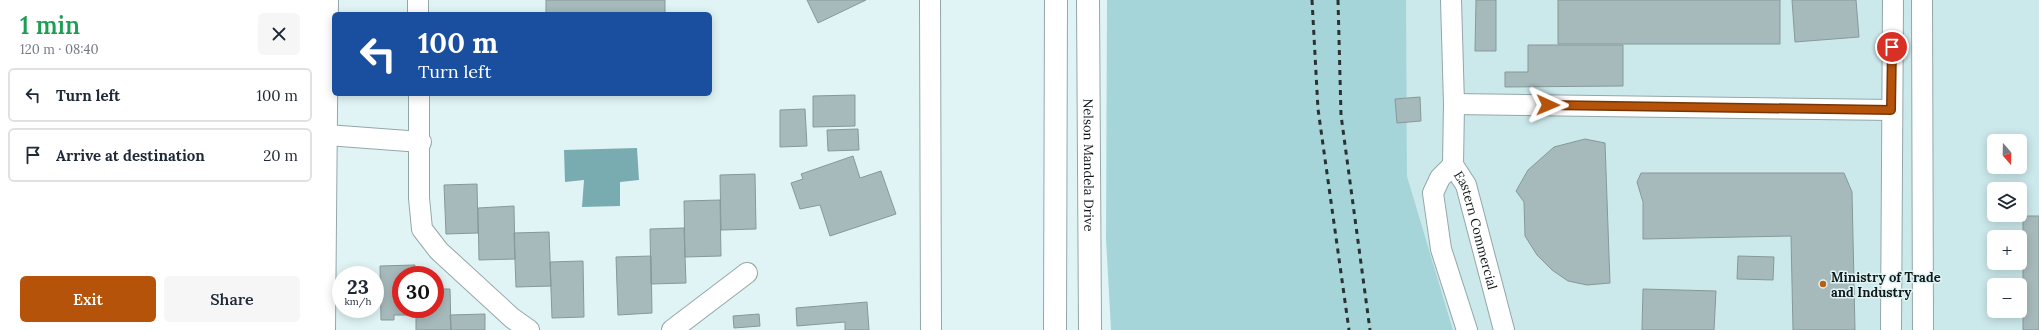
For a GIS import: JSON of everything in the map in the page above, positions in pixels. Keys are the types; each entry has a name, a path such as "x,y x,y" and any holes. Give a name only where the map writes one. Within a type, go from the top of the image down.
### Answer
{"main road":[{"path":"1055,330 1056,0"},
{"name":"Nelson Mandela Drive","path":"1088,0 1090,330"}],"street":[{"path":"325,330 322,294 327,135 328,0"},
{"path":"418,0 418,12"},
{"path":"930,0 931,330"},
{"path":"1451,0 1454,104 1453,165"},
{"path":"1891,330 1892,0"},
{"path":"1922,0 1923,330"},
{"path":"419,96 421,142 419,198 422,229 439,251 512,318 529,330"},
{"path":"1454,104 1891,110"},
{"path":"327,135 421,142"},
{"name":"Eastern Commercial","path":"1467,330 1441,249 1433,194 1440,178 1453,165 1466,186 1504,330"},
{"path":"672,330 747,273"}],"shaded area":[{"path":"1107,0 1406,0 1407,176 1453,330 1111,330 1106,239"},
{"path":"1405,0 2039,0 2039,330 1453,330 1407,176"},
{"path":"637,148 639,180 620,182 620,206 582,207 584,180 565,182 564,150"}],"building":[{"path":"546,0 665,0 665,12 546,12"},
{"path":"807,0 866,0 818,23"},
{"path":"1476,0 1496,0 1496,51 1475,51"},
{"path":"1558,0 1780,0 1780,44 1558,44"},
{"path":"1792,0 1856,0 1859,37 1795,42"},
{"path":"1528,45 1623,45 1623,86 1505,87 1505,72 1528,72"},
{"path":"855,95 855,126 813,127 813,96"},
{"path":"1420,97 1421,121 1397,123 1395,99"},
{"path":"805,109 807,146 780,147 780,110"},
{"path":"858,129 859,150 828,151 827,130"},
{"path":"1585,139 1605,143 1610,283 1587,285 1568,281 1552,270 1537,255 1525,236 1524,202 1516,191 1528,170 1554,147"},
{"path":"853,156 860,178 881,171 896,214 830,236 820,205 800,209 791,183 803,179 801,174"},
{"name":"Ministry of Trade and Industry","path":"1641,173 1844,173 1852,192 1855,330 1793,330 1791,236 1643,239 1643,202 1637,182"},
{"path":"755,174 756,229 721,230 720,175"},
{"path":"477,184 478,233 446,234 444,185"},
{"path":"720,200 721,256 685,257 684,201"},
{"path":"514,206 515,259 479,260 478,208"},
{"path":"2027,216 2039,216 2039,330 2023,330 2023,318 2027,318 2027,278 2023,278 2023,270 2027,270 2027,230 2023,230 2023,222 2027,222"},
{"path":"684,228 686,283 651,284 650,229"},
{"path":"549,232 551,286 516,287 514,233"},
{"path":"651,256 652,313 618,315 616,257"},
{"path":"1738,256 1774,257 1773,280 1737,279"},
{"path":"583,261 584,317 552,318 550,262"},
{"path":"415,265 392,266 392,318 394,318 394,320 381,320 381,318 384,318 384,266 380,266"},
{"path":"444,289 450,289 451,330 416,330 416,318 444,318"},
{"path":"1643,289 1716,291 1714,330 1642,330"},
{"path":"867,302 869,330 845,330 845,322 797,326 796,308"},
{"path":"485,314 485,330 451,330 450,315"},
{"path":"759,314 760,326 734,328 733,316"}],"railway":[{"path":"1312,0 1318,109 1349,330"},
{"path":"1338,0 1341,115 1370,330"}],"place":[{"name":"Ministry of Trade and Industry","path":"1823,284"}],"route":[{"path":"1548,105 1891,110 1892,47"}]}
